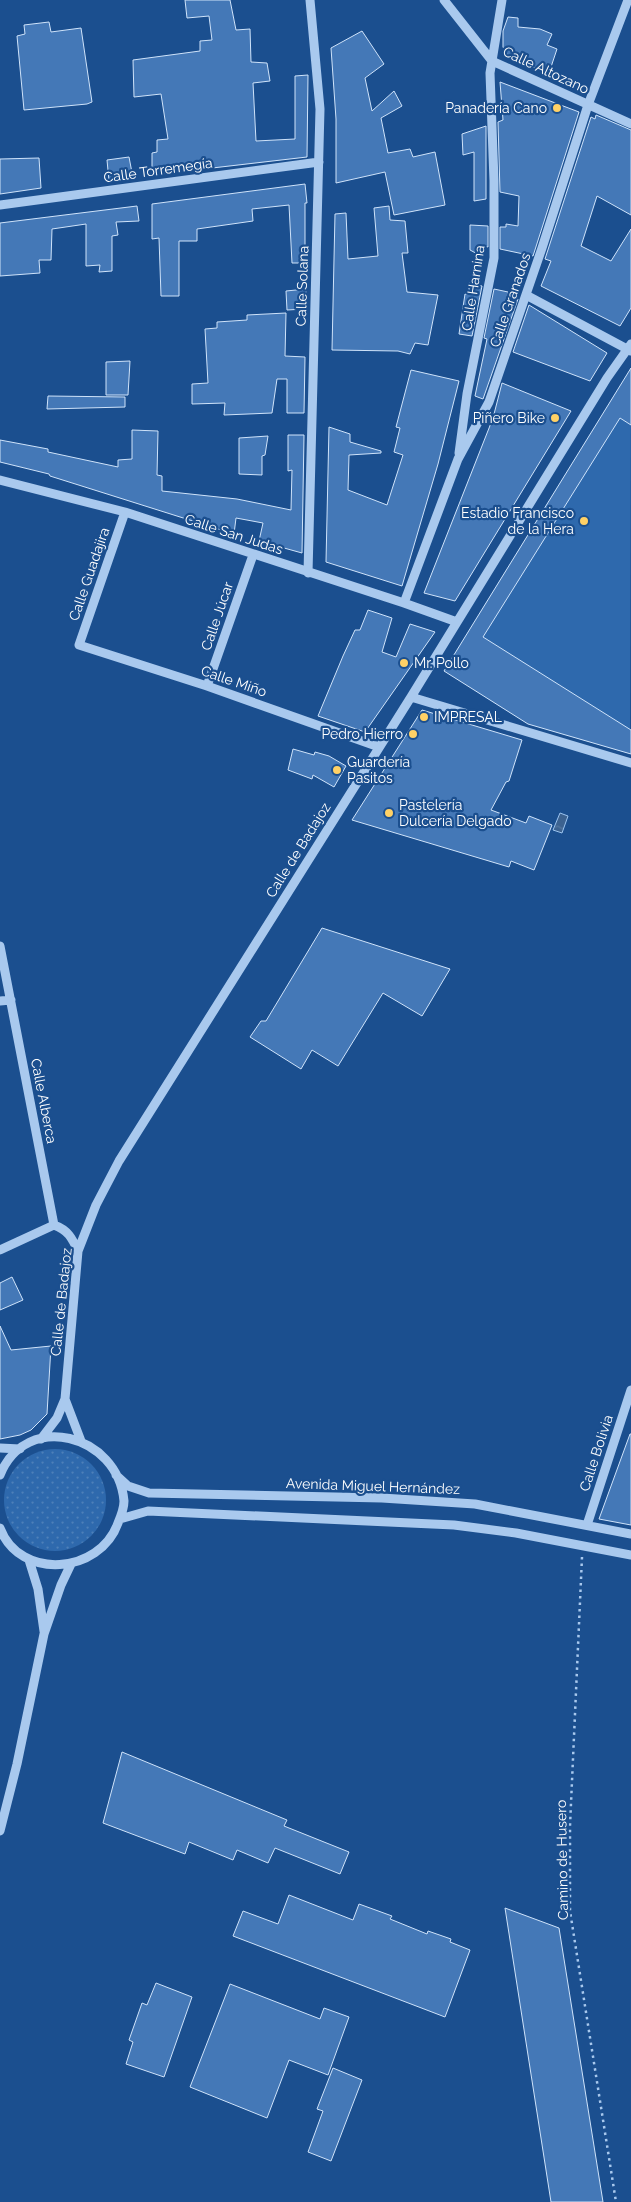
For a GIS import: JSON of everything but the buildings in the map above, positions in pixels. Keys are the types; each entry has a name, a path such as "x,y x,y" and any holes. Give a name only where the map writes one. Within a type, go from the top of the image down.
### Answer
{"street":[{"name":"Calle Solana","path":"308,573 320,109 310,0"},
{"name":"Calle Altozano","path":"444,0 492,61 631,124"},
{"name":"Calle Harnina","path":"458,459 467,394 494,258 494,181 490,73 502,0"},
{"name":"Calle Granados","path":"404,602 458,459 489,402 588,105 628,0"},
{"name":"Calle Torremegía","path":"0,205 319,162"},
{"path":"526,295 630,348"},
{"name":"Calle de Badajoz","path":"41,1439 57,1418 65,1399 78,1251 96,1205 119,1161 411,697 607,378 630,348"},
{"name":"Calle San Judas","path":"0,480 125,512 308,573 404,602 457,622"},
{"name":"Calle Guadajira","path":"79,645 125,512"},
{"name":"Calle Júcar","path":"208,686 253,555"},
{"name":"Calle Miño","path":"79,645 208,686 379,747"},
{"path":"411,697 631,763"},
{"name":"Calle Alberca","path":"0,946 54,1225"},
{"path":"0,1001 10,1000"},
{"path":"0,1250 54,1225 63,1229 71,1236 78,1251"},
{"name":"Calle Bolivia","path":"586,1525 631,1392"},
{"name":"Calle de Badajoz","path":"65,1399 81,1441"},
{"path":"0,1475 4,1466 20,1449 41,1439 59,1436 81,1441 100,1452 113,1468 116,1475 124,1502 120,1519 106,1544 90,1557 71,1564 51,1565 28,1560"},
{"path":"0,1448 20,1449"},
{"name":"Avenida Miguel Hernández","path":"116,1475 128,1486 149,1493 382,1498 475,1504 631,1534"},
{"path":"120,1519 148,1511 454,1525 516,1532 631,1555"},
{"path":"0,1528 15,1548 28,1560 38,1589 44,1634"},
{"path":"0,1832 18,1764 44,1634 61,1584 71,1564"}],"path":[{"name":"Camino de Husero","path":"582,1546 570,1826 570,1912 616,2202"}],"shaded area":[{"name":"Estadio Francisco de la Hera","path":"628,373 631,375 630,754 528,724 444,671"},
{"path":"55,1449 65,1450 84,1457 98,1471 105,1490 105,1510 98,1529 84,1543 65,1550 55,1551 45,1550 26,1543 12,1529 5,1510 4,1500 5,1490 12,1471 26,1457 45,1450"}],"water":[{"path":"560,813 568,816 562,833 553,830"}],"place":[{"name":"Panadería Cano","path":"557,108"},
{"name":"Piñero Bike","path":"555,418"},
{"name":"Estadio Francisco de la Hera","path":"584,521"},
{"name":"Mr. Pollo","path":"404,663"},
{"name":"IMPRESAL","path":"424,717"},
{"name":"Pedro Hierro","path":"413,734"},
{"name":"Guardería Pasitos","path":"337,770"},
{"name":"Pastelería Dulcería Delgado","path":"389,813"}]}
